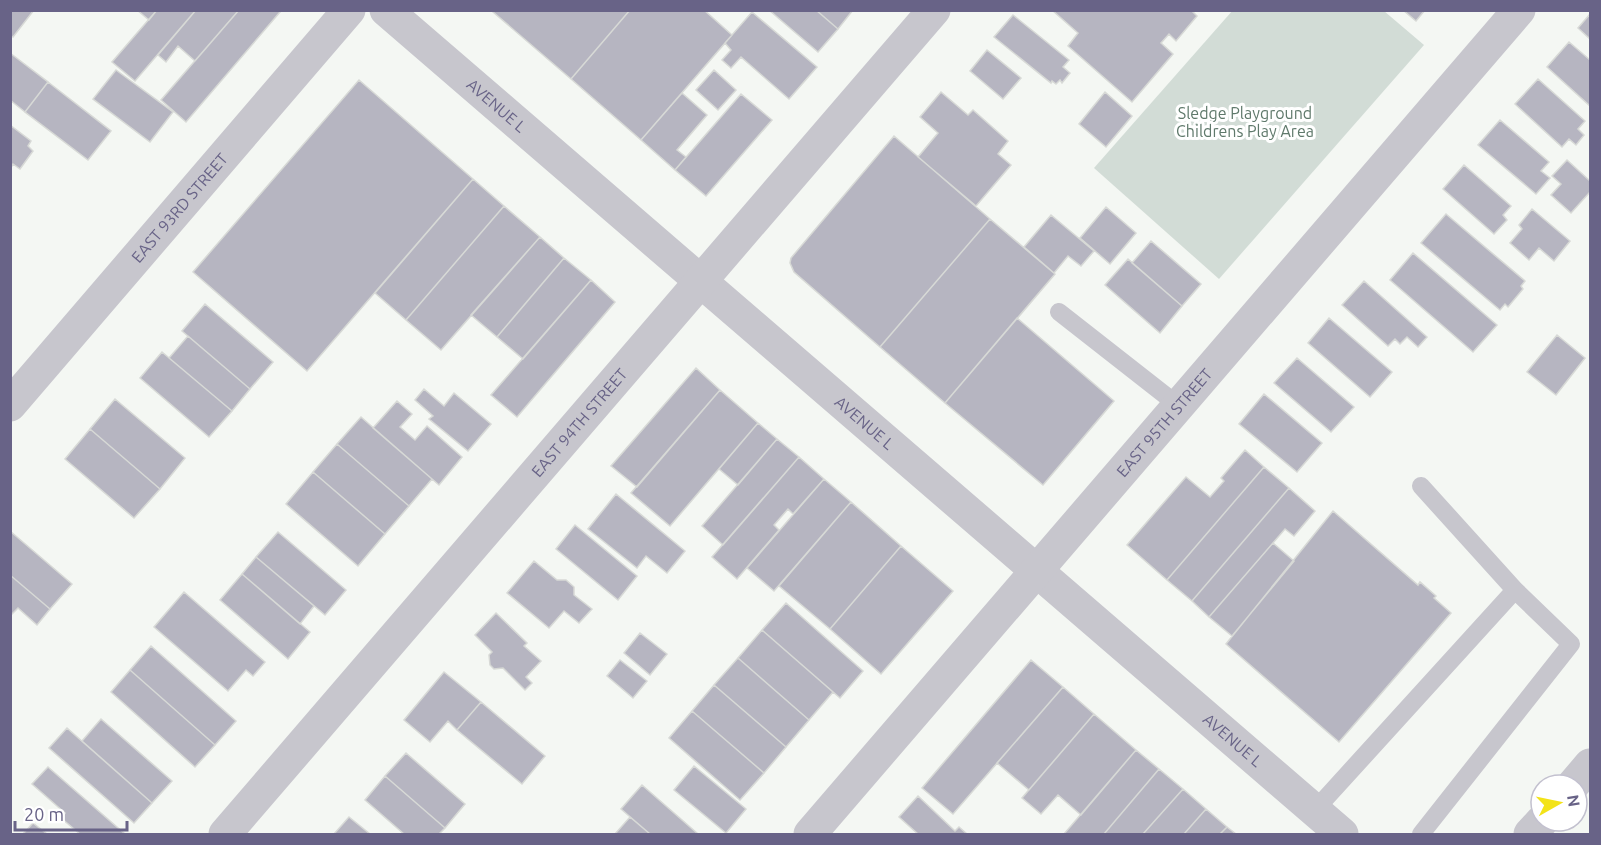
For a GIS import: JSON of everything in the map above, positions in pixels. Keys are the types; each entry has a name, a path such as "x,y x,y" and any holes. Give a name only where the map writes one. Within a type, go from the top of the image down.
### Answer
{"street":[{"name":"EAST 93RD STREET","path":"10,405 349,10"},
{"name":"AVENUE L","path":"386,10 1342,834"},
{"name":"EAST 94TH STREET","path":"225,834 934,10"},
{"name":"EAST 95TH STREET","path":"810,834 1519,10"}],"lane":[{"path":"1059,312 1179,406"},
{"path":"1421,486 1515,590 1571,644 1421,834"},
{"path":"1314,811 1515,590"}],"green space":[{"name":"Sledge Playground Childrens Play Area","path":"1233,10 1384,11 1424,45 1219,279 1094,168"}],"building":[{"path":"10,10 34,10 13,37 10,35"},
{"path":"137,10 157,10 149,20"},
{"path":"157,10 196,10 135,81 112,62"},
{"path":"196,10 239,10 195,61 178,46 166,62 158,55"},
{"path":"239,10 278,10 280,12 186,122 161,100"},
{"path":"495,10 630,10 571,79 493,12"},
{"path":"630,10 704,10 732,35 641,140 571,79"},
{"path":"769,10 816,10 838,29 818,52"},
{"path":"816,10 853,10 838,29"},
{"path":"1052,10 1191,10 1197,16 1176,41 1169,34 1161,43 1173,54 1132,102 1068,46 1078,33"},
{"path":"1403,10 1425,10 1416,21"},
{"path":"752,12 817,67 789,99 741,57 731,68 722,60 731,50 725,43"},
{"path":"1590,14 1590,39 1578,28"},
{"path":"1013,15 1069,60 1063,67 1070,73 1062,83 1060,80 1056,84 1052,81 1051,83 994,37"},
{"path":"1569,42 1590,60 1590,106 1547,67"},
{"path":"987,50 1021,78 1003,99 970,71"},
{"path":"10,53 48,82 25,112 10,100"},
{"path":"116,70 173,112 150,142 93,99"},
{"path":"714,70 736,90 718,110 696,90"},
{"path":"1538,79 1585,121 1578,129 1584,135 1576,145 1569,139 1562,147 1515,104"},
{"path":"359,80 473,179 307,371 193,272"},
{"path":"48,82 111,131 88,160 25,112"},
{"path":"941,92 968,115 973,110 1008,141 998,154 1011,165 976,206 918,157 938,133 920,117"},
{"path":"1105,92 1132,116 1106,147 1079,124"},
{"path":"682,93 707,115 677,150 686,157 675,170 641,140"},
{"path":"741,94 772,120 706,196 675,170"},
{"path":"1500,120 1549,162 1541,171 1550,178 1536,194 1478,145"},
{"path":"10,125 31,141 28,146 33,151 20,169 13,164 10,169"},
{"path":"894,136 990,219 880,347 794,272 790,263 791,258"},
{"path":"1567,160 1590,181 1590,192 1571,213 1551,195 1561,184 1552,176"},
{"path":"1464,165 1511,206 1503,215 1507,220 1494,234 1443,189"},
{"path":"473,179 504,206 406,320 375,293"},
{"path":"504,206 540,237 441,350 406,320"},
{"path":"1106,207 1136,233 1110,264 1080,238"},
{"path":"1532,209 1570,241 1554,261 1539,248 1529,260 1510,243 1522,229 1519,225"},
{"path":"1446,214 1525,281 1521,286 1523,289 1508,307 1505,304 1500,310 1421,243"},
{"path":"1051,215 1094,251 1081,266 1068,256 1054,273 1024,247"},
{"path":"990,219 1055,274 945,403 880,347"},
{"path":"540,237 564,258 497,337 471,315"},
{"path":"1151,241 1201,284 1182,306 1132,263"},
{"path":"1413,253 1497,325 1473,352 1390,280"},
{"path":"564,258 591,280 523,359 497,337"},
{"path":"1128,259 1182,306 1160,333 1105,285"},
{"path":"591,280 615,302 517,417 491,395"},
{"path":"1364,281 1427,337 1418,347 1407,337 1400,344 1395,339 1388,346 1342,305"},
{"path":"205,304 273,362 250,389 182,331"},
{"path":"1017,318 1114,401 1043,485 945,403"},
{"path":"1329,318 1392,372 1370,397 1308,343"},
{"path":"1557,335 1585,358 1556,395 1527,372"},
{"path":"188,336 250,389 232,411 169,358"},
{"path":"162,352 232,411 209,437 140,378"},
{"path":"1297,358 1354,407 1331,432 1274,383"},
{"path":"696,368 720,390 637,487 611,466"},
{"path":"424,389 444,406 454,393 491,424 468,451 429,419 433,416 415,400"},
{"path":"720,390 758,423 670,526 631,493"},
{"path":"1264,394 1322,443 1297,472 1239,424"},
{"path":"115,399 185,458 160,489 90,429"},
{"path":"397,401 412,414 400,427 415,440 427,426 462,457 439,485 373,428"},
{"path":"361,417 432,479 409,506 337,444"},
{"path":"758,423 777,439 738,485 719,469"},
{"path":"90,429 160,489 134,518 65,459"},
{"path":"777,439 799,457 723,545 702,526"},
{"path":"337,444 409,506 385,534 313,472"},
{"path":"1245,450 1264,467 1167,580 1127,545 1186,477 1210,497 1224,481 1221,478"},
{"path":"799,457 824,479 793,514 788,509 774,525 779,530 737,579 712,557"},
{"path":"1264,467 1289,488 1192,601 1167,580"},
{"path":"313,472 385,534 358,566 286,504"},
{"path":"824,479 851,502 774,591 747,568"},
{"path":"1289,488 1315,511 1294,536 1285,529 1209,617 1192,601"},
{"path":"616,494 685,551 667,573 646,556 637,568 588,529"},
{"path":"851,502 901,546 830,629 779,586"},
{"path":"1333,511 1418,585 1420,582 1451,613 1339,742 1226,644"},
{"path":"575,525 637,576 618,600 556,549"},
{"path":"10,531 72,584 50,609 10,575"},
{"path":"278,532 346,590 325,615 256,557"},
{"path":"1273,543 1294,561 1232,636 1209,617"},
{"path":"901,546 953,591 881,674 830,629"},
{"path":"256,557 314,606 300,624 242,574"},
{"path":"534,561 557,580 566,580 574,587 574,595 592,609 579,623 564,611 549,628 507,593"},
{"path":"242,574 310,632 288,659 220,600"},
{"path":"10,575 50,609 37,625 18,608 10,616"},
{"path":"184,592 265,662 253,676 246,670 228,691 154,627"},
{"path":"786,603 863,671 840,698 762,630"},
{"path":"496,613 527,643 524,646 541,661 526,677 532,683 525,690 503,668 494,669 490,665 489,655 492,652 475,635"},
{"path":"762,630 833,692 809,720 738,658"},
{"path":"640,633 667,654 650,675 624,653"},
{"path":"151,646 236,721 215,745 130,670"},
{"path":"738,658 809,720 786,747 714,685"},
{"path":"620,660 647,681 633,698 607,676"},
{"path":"1031,660 1063,687 953,814 922,788"},
{"path":"130,670 215,745 195,767 111,692"},
{"path":"444,672 481,702 457,730 448,721 430,742 404,720"},
{"path":"714,685 786,747 764,773 692,711"},
{"path":"1063,687 1094,714 1029,790 997,763"},
{"path":"481,702 545,756 522,784 457,730"},
{"path":"692,711 764,773 740,800 669,738"},
{"path":"1094,714 1136,750 1081,815 1058,795 1041,814 1022,798"},
{"path":"101,719 172,781 152,803 82,741"},
{"path":"67,728 152,803 134,823 49,748"},
{"path":"1136,750 1159,769 1104,834 1064,834"},
{"path":"406,753 465,804 445,828 385,776"},
{"path":"694,766 746,809 726,833 674,790"},
{"path":"48,767 125,834 80,834 61,818 65,813 32,784"},
{"path":"1159,769 1183,789 1143,834 1104,834"},
{"path":"385,776 445,828 439,834 404,834 365,800"},
{"path":"642,785 698,834 650,834 621,809"},
{"path":"1183,789 1206,809 1184,834 1143,834"},
{"path":"918,796 955,831 959,827 967,834 918,834 899,817"},
{"path":"1206,809 1227,827 1220,834 1184,834"},
{"path":"349,817 370,834 334,834"},
{"path":"630,817 650,834 615,834"},
{"path":"33,823 47,834 23,834"},
{"path":"1227,827 1236,834 1220,834"}]}
